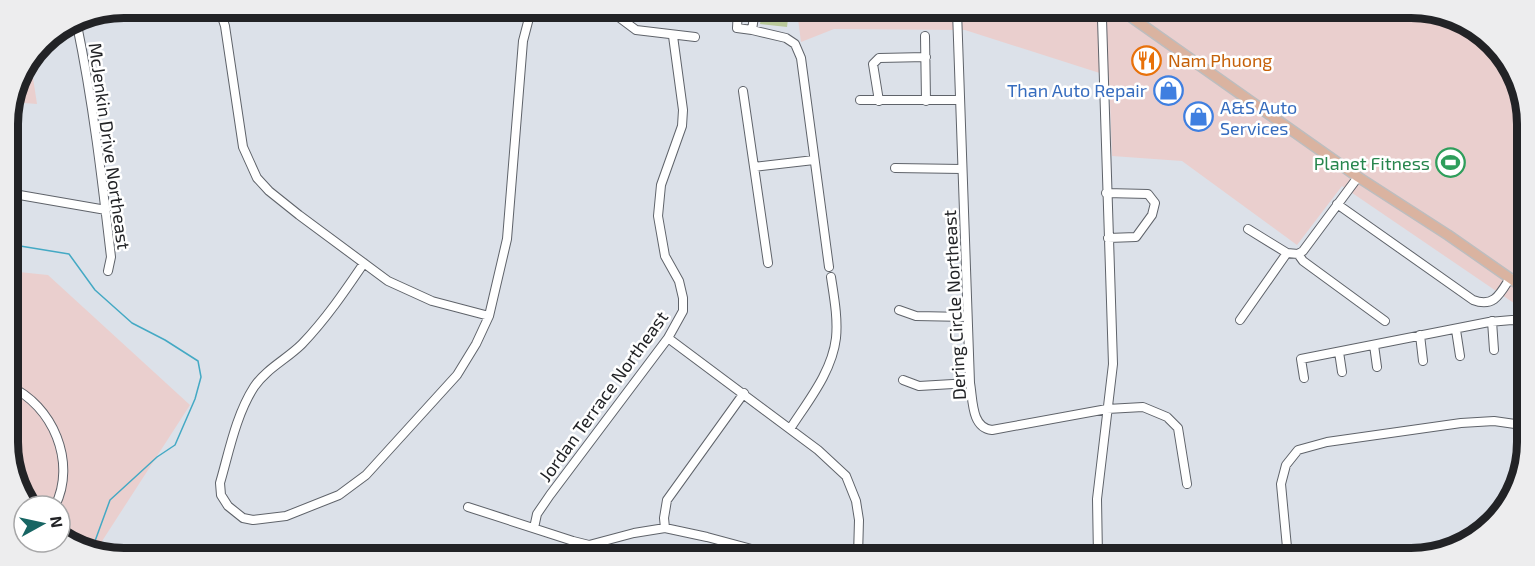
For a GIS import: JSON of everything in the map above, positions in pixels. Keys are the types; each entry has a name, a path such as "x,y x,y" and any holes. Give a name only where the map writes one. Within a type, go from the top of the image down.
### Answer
{"main road":[{"path":"1133,18 1358,177 1517,283"}],"street":[{"path":"222,18 243,147 257,178 291,209 388,281 432,301 489,316"},
{"path":"364,263 330,311 301,345 264,375 254,387 246,403 220,483 221,495 228,506 243,518 253,520 286,516 339,495 366,475 457,375 476,344 489,316 507,239 523,41 529,18"},
{"path":"620,18 636,30 696,37"},
{"path":"738,18 737,28 786,38 795,44 804,70 814,160 830,267"},
{"path":"752,30 754,18"},
{"name":"Dering Circle Northeast","path":"957,18 970,383 977,423 987,430 1107,410 1143,407 1174,422 1180,436 1187,484"},
{"path":"1098,548 1097,499 1113,364 1106,194 1102,18"},
{"name":"McJenkin Drive Northeast","path":"78,29 87,74 106,210 111,257 108,271"},
{"name":"Jordan Terrace Northeast","path":"534,528 537,514 550,495 668,338 683,311 679,281 665,256 658,216 661,184 682,126 673,36"},
{"path":"925,36 926,101"},
{"path":"879,100 873,64 879,58 926,57"},
{"path":"742,91 768,263"},
{"path":"861,100 960,100"},
{"path":"754,167 814,160"},
{"path":"895,168 962,169"},
{"path":"1248,229 1287,253 1298,254 1303,251 1337,204 1347,195 1358,177"},
{"path":"1106,194 1148,194 1155,203 1152,215 1136,237 1108,238"},
{"path":"18,195 106,210"},
{"path":"1337,204 1473,300 1482,304 1493,301 1510,278"},
{"path":"1240,320 1287,253"},
{"path":"1298,254 1303,261 1385,321"},
{"path":"790,429 819,386 830,361 836,339 831,277"},
{"path":"899,310 916,316 967,317"},
{"path":"1304,378 1301,359 1456,330 1492,321 1517,321"},
{"path":"1492,321 1494,350"},
{"path":"1456,330 1460,356"},
{"path":"1420,335 1423,362"},
{"path":"668,338 818,450 846,476 856,501 859,520 858,548"},
{"path":"1374,345 1377,367"},
{"path":"1339,352 1342,372"},
{"path":"903,380 919,386 970,383"},
{"path":"18,392 33,401 57,438 64,471 60,494"},
{"path":"665,528 667,500 744,393"},
{"path":"1287,548 1281,484 1286,465 1298,450 1327,442 1461,423 1494,421 1517,424"},
{"path":"468,507 589,545 634,533 665,528 748,548"}],"shaded area":[{"path":"798,18 1411,18 1445,24 1470,36 1491,54 1503,71 1513,97 1517,124 1517,305 1342,186 1297,245 1182,161 1112,156 1109,76 965,30 834,29 801,42"},
{"path":"32,71 37,104 20,103"},
{"path":"18,272 48,275 190,405 100,545 72,534 72,494 32,494 20,463 18,449"}],"green space":[{"path":"761,18 788,18 787,27 760,24"}],"waterway":[{"path":"18,246 69,254 95,290 132,323 198,361 201,377 195,399 175,445 157,457 110,500 94,543"},
{"path":"96,543 101,545"}],"place":[{"name":"Nam Phuong","path":"1147,60"},
{"name":"Than Auto Repair","path":"1168,90"},
{"name":"A&S Auto Services","path":"1199,117"},
{"name":"Planet Fitness","path":"1451,163"}]}
